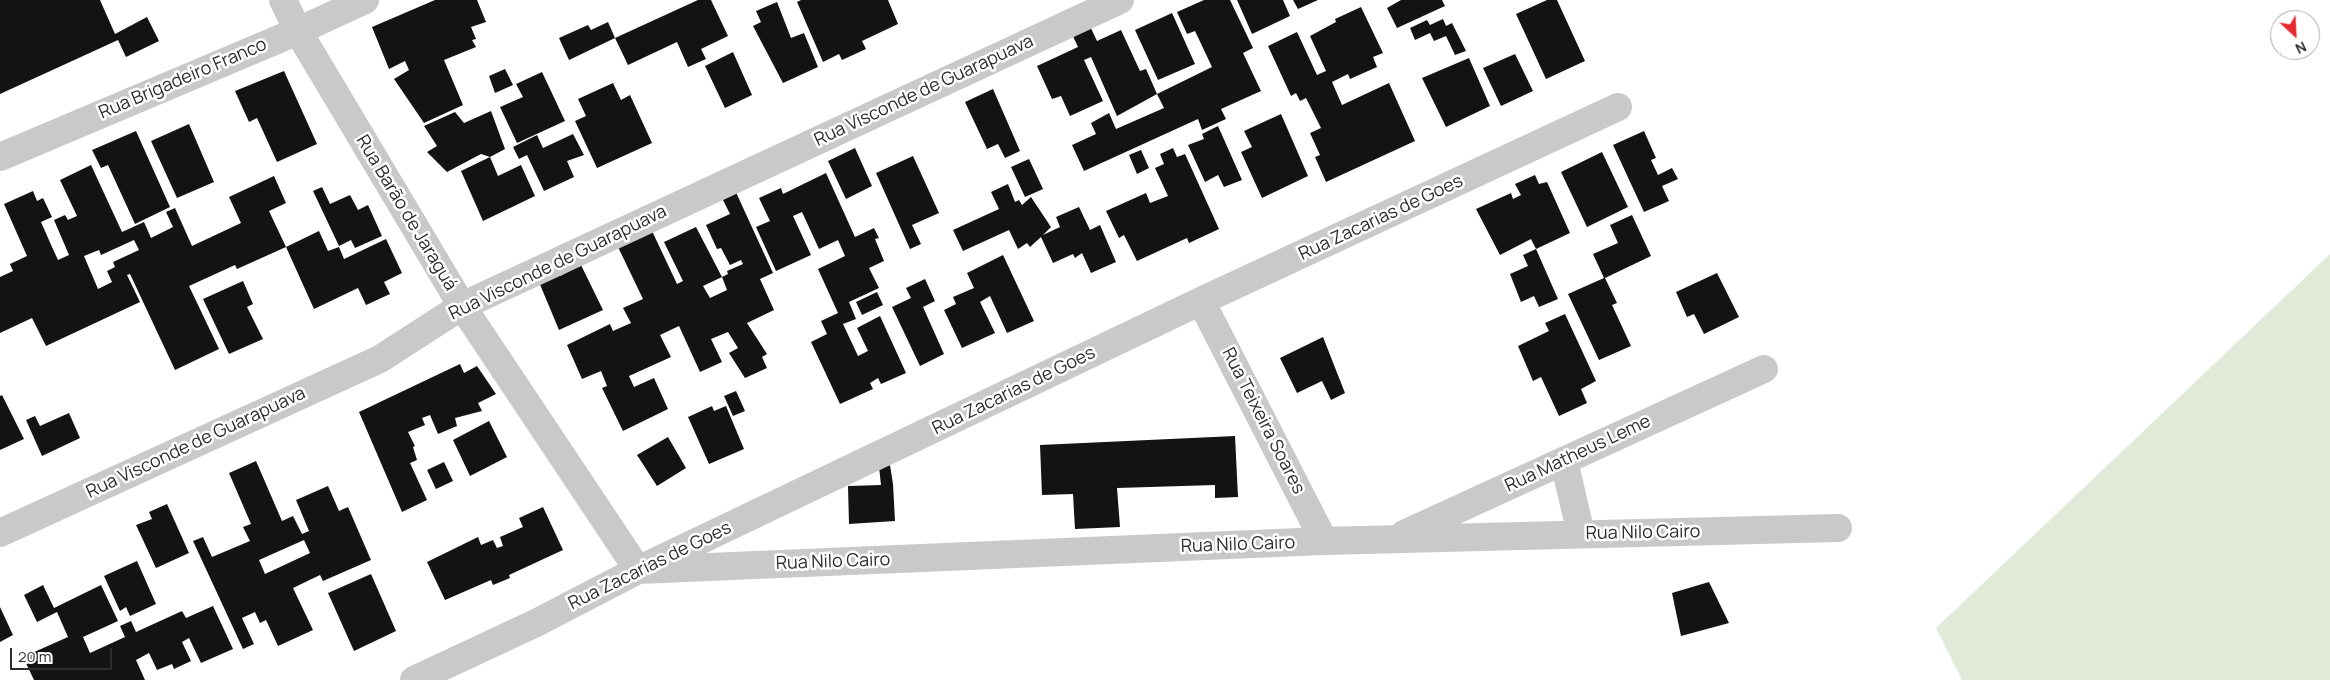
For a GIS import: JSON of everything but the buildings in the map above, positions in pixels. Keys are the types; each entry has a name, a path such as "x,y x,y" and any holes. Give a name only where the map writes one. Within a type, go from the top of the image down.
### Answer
{"street":[{"name":"Rua Barão de Jaraguá","path":"283,0 298,31 462,306 638,570"},
{"name":"Rua Brigadeiro Franco","path":"0,157 298,31 365,0"},
{"name":"Rua Visconde de Guarapuava","path":"0,533 380,359 462,306 1120,0"},
{"name":"Rua Zacarias de Goes","path":"414,680 536,624 638,570 1201,302 1618,107"},
{"name":"Rua Teixeira Soares","path":"1201,302 1324,541"},
{"name":"Rua Matheus Leme","path":"1393,539 1764,369"},
{"path":"1564,460 1581,534"},
{"name":"Rua Nilo Cairo","path":"638,570 1324,541 1838,528"}],"green space":[{"path":"2330,254 2330,680 1962,680 1936,628"}]}
